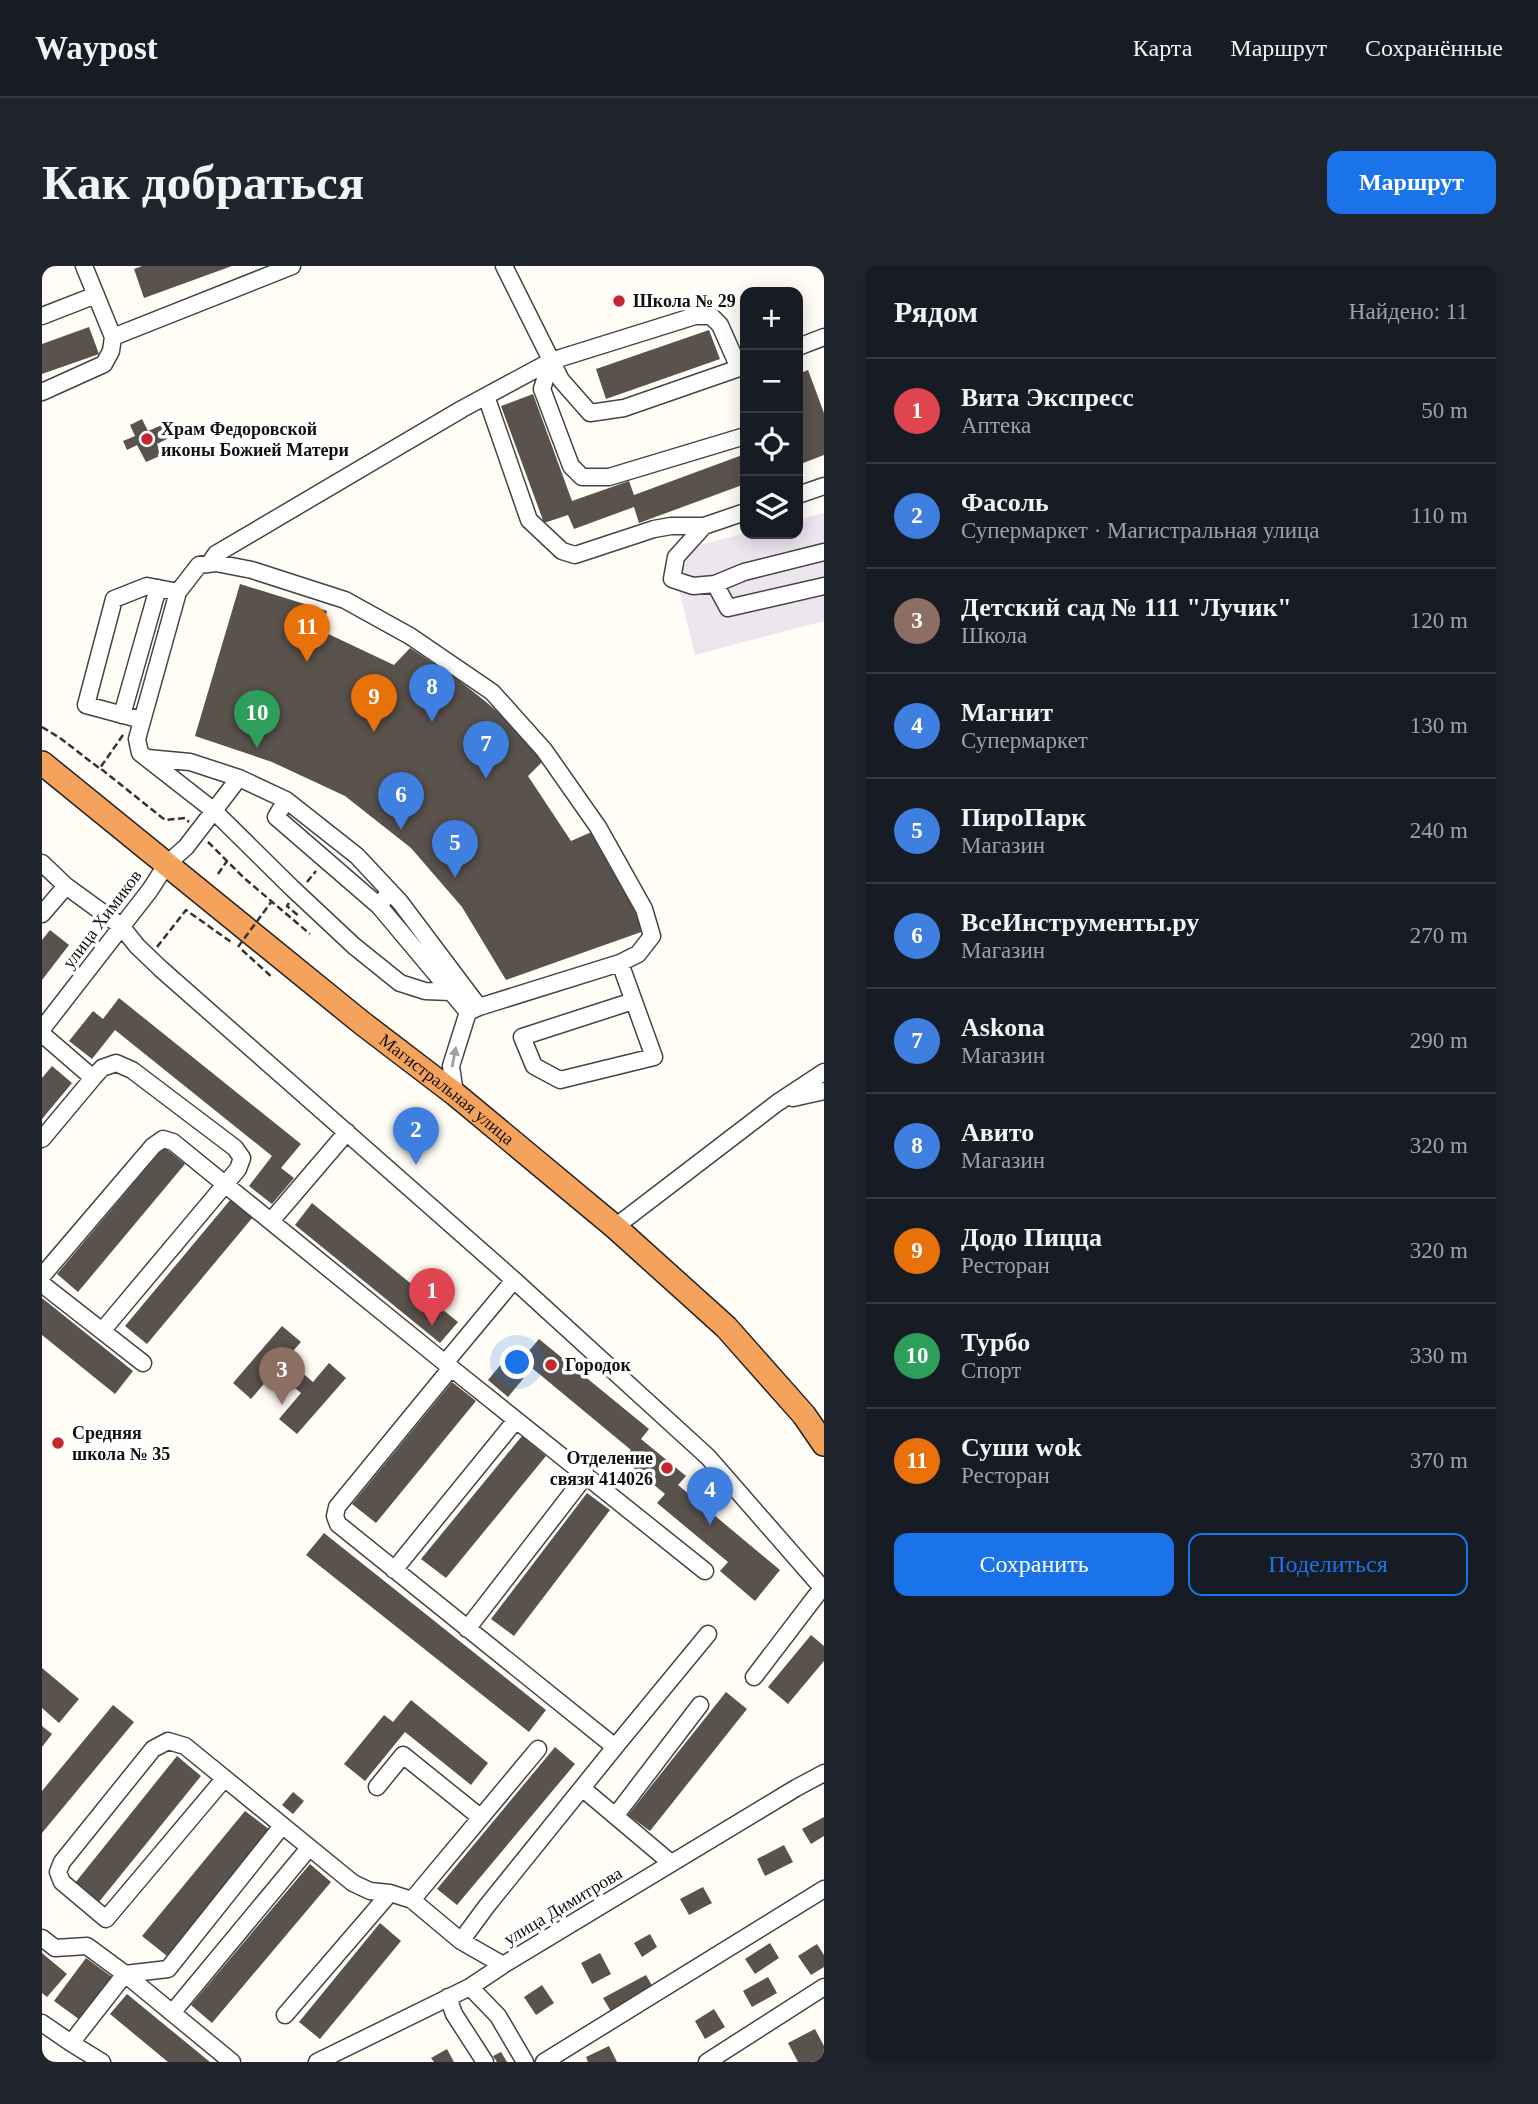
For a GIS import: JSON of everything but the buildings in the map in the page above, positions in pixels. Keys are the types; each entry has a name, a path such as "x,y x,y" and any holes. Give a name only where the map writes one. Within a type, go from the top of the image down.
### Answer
{"highway":[{"name":"Магистральная улица","path":"42,763 362,1023 455,1094 614,1227 726,1327 804,1415 824,1444"}],"street":[{"path":"42,392 104,364 111,351 113,337 83,266"},
{"path":"113,337 292,266"},
{"path":"504,266 561,380 590,413 625,408 740,368"},
{"path":"42,316 96,295"},
{"path":"209,564 216,554 486,396 551,361 695,316 711,316 720,324 740,363"},
{"path":"803,345 824,337"},
{"path":"551,361 542,389 570,466 582,477 609,477 740,438"},
{"path":"486,396 529,520 562,551 575,555 654,529 704,526 740,514"},
{"path":"803,493 824,486"},
{"path":"704,526 676,557 672,579 693,586 715,584 744,572 824,552"},
{"path":"450,992 425,991 400,983 297,893 213,810 140,753 137,739 178,592 199,565 216,563 252,570 345,600 410,636 492,692 544,750 591,816 644,909 652,936 638,954 620,963 470,1014"},
{"path":"715,584 728,608 824,586"},
{"path":"141,726 122,715 86,705 114,599 147,586 178,592"},
{"path":"122,715 158,588"},
{"path":"148,758 190,762 239,778 286,800 357,856 390,891 470,1014"},
{"name":"улица Химиков","path":"42,1032 166,865 186,847 239,778"},
{"path":"286,800 276,817 379,906 470,1014"},
{"path":"42,863 66,886 121,926 149,957 708,1457 823,1589 754,1676"},
{"path":"42,914 66,886"},
{"path":"379,906 390,891"},
{"path":"620,963 654,1057 560,1080 534,1066 522,1037 633,1001"},
{"path":"455,1094 451,1066 470,1014"},
{"path":"42,1032 93,1078"},
{"path":"42,1139 102,1068 116,1063 132,1070 235,1147 242,1158 239,1169 102,1331"},
{"path":"614,1227 777,1103 824,1072"},
{"path":"777,1103 821,1095"},
{"path":"271,1221 347,1132"},
{"path":"42,1276 153,1146 163,1139 173,1142 705,1571"},
{"path":"513,1280 337,1507 335,1516 338,1524 615,1747"},
{"path":"42,1284 143,1363"},
{"path":"394,1570 516,1420"},
{"path":"467,1629 586,1475"},
{"path":"461,1941 486,1906 708,1634"},
{"path":"616,1815 700,1705"},
{"path":"224,1779 106,1919 62,1882 58,1872 62,1862 153,1749 168,1741 185,1746 353,1883 370,1891 390,1893 412,1900 461,1941 503,1965"},
{"path":"412,1900 537,1749"},
{"path":"377,1787 403,1755 480,1817"},
{"name":"улица Димитрова","path":"317,2062 470,1987 671,1863 824,1773"},
{"path":"582,1788 671,1863"},
{"path":"168,1969 282,1826"},
{"path":"172,2012 309,1848"},
{"path":"544,2062 824,1889"},
{"path":"285,2015 390,1893"},
{"path":"42,1938 55,1948 87,1946 232,2062"},
{"path":"71,2043 125,1974 168,1969 197,1981"},
{"path":"470,1987 498,2016 524,2062"},
{"path":"707,2062 824,1987"},
{"path":"448,1997 454,2014 485,2062"},
{"path":"42,2023 102,2062"}],"path":[{"path":"100,768 122,735 141,726"},
{"path":"42,727 61,738 165,820 185,818 244,878 310,934 314,929"},
{"path":"305,921 287,906 326,860"},
{"path":"218,874 227,861"},
{"path":"238,947 272,901"},
{"path":"149,957 186,910 190,910 274,978"}],"shaded area":[{"path":"824,513 824,621 695,655 670,553 740,534 740,539 803,539 803,519"}],"place":[{"name":"Школа № 29","path":"619,301"},
{"name":"Храм Федоровской иконы Божией Матери","path":"147,439"},
{"name":"Суши wok","path":"307,662"},
{"name":"Авито","path":"432,722"},
{"name":"Додо Пицца","path":"374,732"},
{"name":"Турбо","path":"257,748"},
{"name":"Askona","path":"486,779"},
{"name":"ВсеИнструменты.ру","path":"401,830"},
{"name":"ПироПарк","path":"455,878"},
{"name":"Фасоль","path":"416,1165"},
{"name":"Вита Экспресс","path":"432,1326"},
{"name":"Городок","path":"551,1365"},
{"name":"Детский сад № 111 \"Лучик\"","path":"282,1405"},
{"name":"Средняя школа № 35","path":"58,1443"},
{"name":"Отделение связи 414026","path":"667,1468"},
{"name":"Магнит","path":"710,1525"}]}
